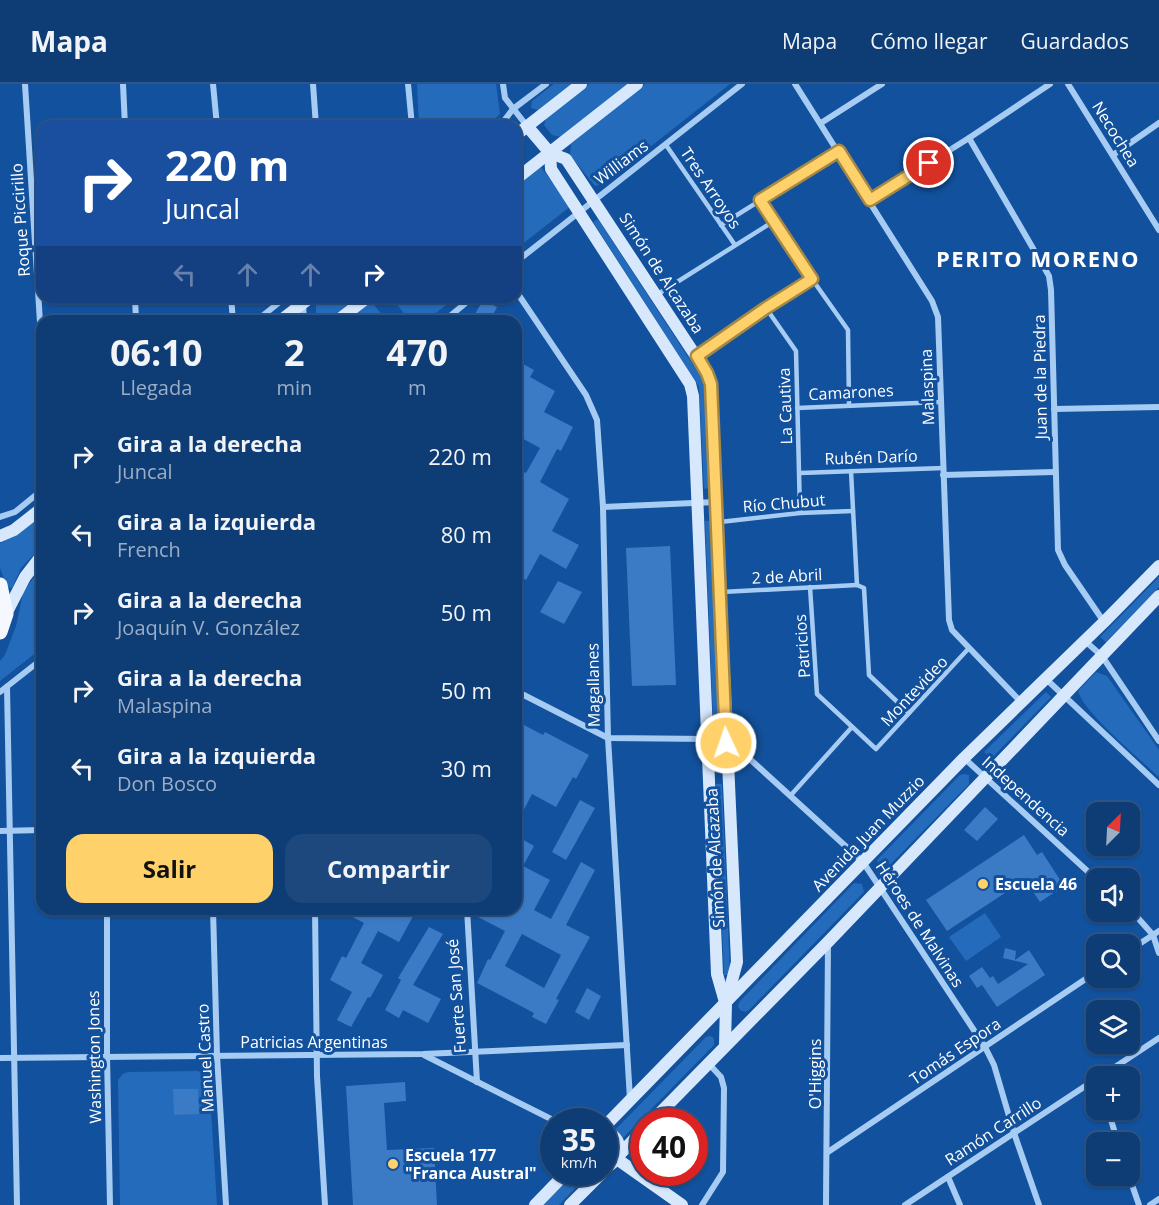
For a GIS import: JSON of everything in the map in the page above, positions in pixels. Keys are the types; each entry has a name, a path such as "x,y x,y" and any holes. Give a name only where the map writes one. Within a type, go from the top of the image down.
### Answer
{"main road":[{"path":"0,585 6,614 0,632"}],"street":[{"name":"Roque Piccirillo","path":"25,84 36,259"},
{"path":"123,84 125,120"},
{"path":"213,84 216,120"},
{"path":"313,84 316,120"},
{"path":"408,84 411,120"},
{"name":"Simón de Alcazaba","path":"503,84 505,98 513,109 550,153 566,159 697,356 711,384 737,962 726,1003 725,1045"},
{"path":"505,120 513,109 546,84"},
{"path":"522,130 581,84"},
{"path":"522,174 637,84"},
{"name":"Williams","path":"522,257 742,84"},
{"name":"Malaspina","path":"795,84 932,301 938,317 949,620 952,630 1021,702"},
{"path":"821,123 882,84"},
{"path":"870,200 1050,84"},
{"name":"Necochea","path":"1068,84 1159,230"},
{"path":"1113,155 1159,123"},
{"name":"Juan de la Piedra","path":"969,138 1049,276 1052,290 1058,550 1065,565 1104,622"},
{"name":"Simón de Alcazaba","path":"550,153 551,169 690,384 693,396 717,974 726,1003"},
{"name":"Magallanes","path":"522,300 586,395 597,420 603,507 608,738 630,1102"},
{"path":"264,315 278,303"},
{"path":"287,315 300,303"},
{"path":"345,315 360,303"},
{"path":"451,315 466,303"},
{"path":"1054,409 1159,407"},
{"name":"Rubén Darío","path":"944,471 1055,472"},
{"path":"0,517 15,512 36,495"},
{"path":"603,507 716,502"},
{"path":"0,536 14,530 36,513"},
{"path":"6,614 36,560"},
{"name":"Avenida Juan Muzzio","path":"618,1114 964,758 1159,566"},
{"path":"665,1108 881,888 1159,596"},
{"path":"1085,641 1101,656 1159,741"},
{"path":"0,692 36,664"},
{"path":"1046,678 1159,785"},
{"path":"7,687 17,1205"},
{"name":"Héroes de Malvinas","path":"523,695 608,738 708,739 726,743 752,761 863,862 985,1047 994,1065 1014,1133 1040,1205"},
{"name":"Independencia","path":"964,758 1086,870"},
{"path":"0,831 36,830"},
{"name":"Washington Jones","path":"107,915 110,1205"},
{"name":"Manuel Castro","path":"213,915 217,1055 226,1205"},
{"path":"315,915 317,1056 325,1205"},
{"name":"Fuerte San José","path":"467,915 477,1082"},
{"path":"1140,918 1156,933 1159,953"},
{"path":"1140,943 1156,933"},
{"name":"O'Higgins","path":"826,1205 828,942"},
{"name":"Tomás Espora","path":"828,1152 1086,979"},
{"name":"Ramón Carrillo","path":"1116,1066 1159,1038"},
{"name":"Patricias Argentinas","path":"0,1058 423,1054 627,1046"},
{"name":"Fuerte San José","path":"423,1054 540,1114"},
{"path":"702,1205 723,1172 724,1088 721,1077 708,1063"},
{"name":"Ramón Carrillo","path":"905,1205 1086,1086"},
{"path":"618,1156 630,1143"},
{"path":"618,1170 682,1205"},
{"path":"948,1177 960,1205"},
{"path":"535,1205 553,1186"},
{"path":"570,1205 589,1186"},
{"path":"1132,1186 1138,1205"},
{"path":"1150,1205 1159,1199"}],"lane":[{"name":"Tres Arroyos","path":"666,145 735,245"},
{"path":"721,225 839,151"},
{"path":"760,200 848,330 849,405"},
{"path":"656,296 774,221"},
{"path":"697,356 812,279"},
{"name":"La Cautiva","path":"766,308 796,351 800,513"},
{"name":"Camarones","path":"797,408 941,402"},
{"path":"851,471 857,585 864,588 869,675 909,713"},
{"name":"Rubén Darío","path":"800,473 944,471"},
{"name":"Río Chubut","path":"717,522 800,513 853,511"},
{"name":"2 de Abril","path":"719,592 857,585"},
{"name":"Patricios","path":"810,587 817,694 876,749"},
{"name":"Montevideo","path":"876,749 969,648"},
{"path":"791,795 852,727"}],"shaded area":[{"path":"417,84 496,84 500,114 493,120 419,120"},
{"path":"554,84 571,84 538,110 531,108 532,101"},
{"path":"589,84 628,84 561,137 552,135 544,125 546,118"},
{"path":"645,84 730,84 603,184 595,186 570,154 571,144"},
{"path":"540,166 571,206 522,244 522,180"},
{"path":"598,219 705,383 709,488 704,489 699,387 593,222"},
{"path":"351,303 336,315 316,315 316,304"},
{"path":"366,303 372,303 382,315 351,315"},
{"path":"396,303 448,303 434,315 405,315"},
{"path":"36,520 36,552 21,568 12,588 7,587 0,568 0,543 19,534"},
{"path":"705,521 711,521 719,719 713,719"},
{"path":"36,574 36,653 0,681 0,661 5,655 16,626 23,593"},
{"path":"1159,577 1159,587 1106,642 1100,637"},
{"path":"1096,672 1107,676 1159,750 1159,777 1101,723 1082,700 1078,691"},
{"path":"1046,692 1051,697 991,759 984,752"},
{"path":"960,775 969,775 969,784 886,869 878,867 877,860"},
{"path":"716,784 722,784 730,975 724,975"},
{"path":"854,883 862,884 864,892 749,1010 745,1012 740,1010 738,1006 740,1001"},
{"path":"985,913 1001,937 966,961 949,937"},
{"path":"706,1037 714,1038 714,1045 652,1108 637,1108"},
{"path":"198,1071 207,1075 209,1079 217,1205 120,1205 118,1080 128,1072"},
{"path":"630,1115 630,1131 622,1139 618,1135 618,1127"},
{"path":"561,1186 577,1186 559,1205 543,1205"}],"building":[{"path":"481,303 489,303 497,307 494,313 498,315 474,315"},
{"path":"522,363 534,370 530,377 555,391 544,412 573,427 561,451 557,449 540,482 569,499 552,531 579,545 566,569 540,554 526,580 522,578 522,471 526,473 540,448 522,438"},
{"path":"670,546 676,685 632,686 626,548"},
{"path":"558,581 582,592 564,624 540,612"},
{"path":"522,724 543,735 545,732 589,755 576,779 573,777 556,807 532,794 522,813"},
{"path":"580,800 595,808 566,860 552,852"},
{"path":"985,807 998,819 977,841 964,830"},
{"name":"Escuela 46","path":"1024,835 1037,855 1042,852 1064,886 1040,902 1025,880 947,931 926,900"},
{"path":"522,839 534,846 523,866 550,880 534,910 551,919 581,862 595,870 566,925 590,937 556,999 559,1000 546,1024 532,1017 534,1013 477,983 505,931 476,916 522,915","holes":["522,934 561,955 544,988 505,966"]},
{"path":"349,915 414,915 399,942 378,931 361,963 383,975 351,1027 337,1020 352,992 330,980 342,956 346,958 364,923"},
{"path":"429,927 443,934 413,985 441,999 428,1023 403,1010 399,1018 385,1010 401,980 398,978"},
{"path":"1005,948 1016,951 1015,960 1029,950 1045,975 997,1007 982,985 977,988 969,976 982,967 990,978 993,976 998,984 1028,964 1003,958"},
{"path":"587,988 601,996 589,1020 575,1012"},
{"name":"Escuela 177 \"Franca Austral\"","path":"405,1082 406,1101 384,1103 387,1150 434,1148 437,1205 353,1205 346,1086"},
{"path":"173,1089 198,1089 199,1114 174,1115"}],"place":[{"name":"Escuela 46","path":"983,884"},
{"name":"Escuela 177 \"Franca Austral\"","path":"393,1164"}],"district":[{"name":"PERITO MORENO","path":"1038,259"}],"route":[{"path":"726,743 711,384 697,356 812,279 760,200 839,151 870,200 929,163"}]}
